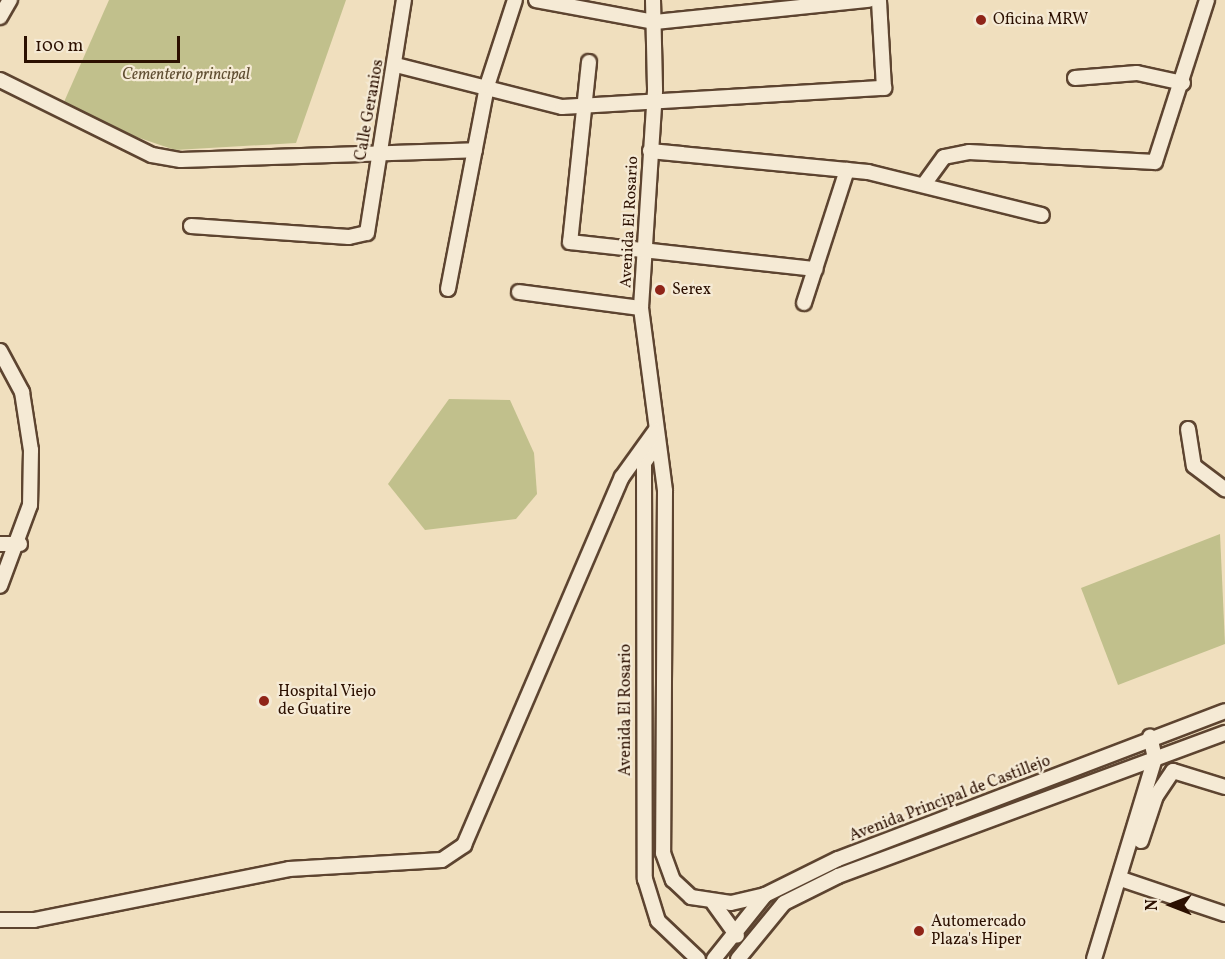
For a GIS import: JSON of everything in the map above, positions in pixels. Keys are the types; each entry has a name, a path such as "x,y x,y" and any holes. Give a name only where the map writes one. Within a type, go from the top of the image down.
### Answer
{"street":[{"path":"0,16 10,0"},
{"name":"Calle Geranios","path":"190,226 361,237 370,226 378,153 396,65 404,0"},
{"path":"448,289 487,86 515,0"},
{"path":"536,0 589,5 655,22 797,3 869,0"},
{"name":"Avenida El Rosario","path":"653,0 654,103 641,308 655,438 665,491 663,853 673,880 691,897 714,904 734,929"},
{"path":"396,65 487,86 561,107 584,108 884,88 879,0"},
{"path":"925,183 944,157 969,152 1155,162 1183,82 1207,0"},
{"path":"589,62 570,242 646,248 816,268"},
{"path":"1075,78 1137,73 1183,82"},
{"path":"0,80 162,157 475,150"},
{"path":"650,151 847,170 925,183 1042,215"},
{"path":"804,303 847,170"},
{"path":"519,292 641,308"},
{"path":"0,586 20,544 30,505 31,450 22,392 2,359"},
{"path":"1188,429 1194,466 1225,489"},
{"path":"0,920 34,920 289,869 442,860 464,845 622,477 655,438"},
{"name":"Avenida El Rosario","path":"655,438 644,463 645,879 658,921 698,959"},
{"path":"0,544 20,544"},
{"name":"Avenida Principal de Castillejo","path":"714,959 734,929 765,895 838,859 1150,737 1225,711"},
{"name":"Avenida Principal de Castillejo","path":"737,959 776,911 810,890 1225,733"},
{"path":"1101,959 1125,880 1155,758 1150,737"},
{"path":"1134,861 1156,796 1173,771 1225,787"},
{"path":"1125,880 1225,914"},
{"path":"1094,959 1125,880"},
{"path":"714,904 765,895"},
{"path":"734,929 737,959"}],"green space":[{"name":"Cementerio principal","path":"109,0 346,0 296,143 175,150 60,111"},
{"path":"449,399 510,400 534,453 537,494 516,519 425,530 388,484"},
{"path":"1220,534 1225,644 1118,685 1081,588"}],"place":[{"name":"Oficina MRW","path":"981,20"},
{"name":"Serex","path":"660,290"},
{"name":"Hospital Viejo de Guatire","path":"264,701"},
{"name":"Automercado Plaza's Hiper","path":"919,931"}]}
